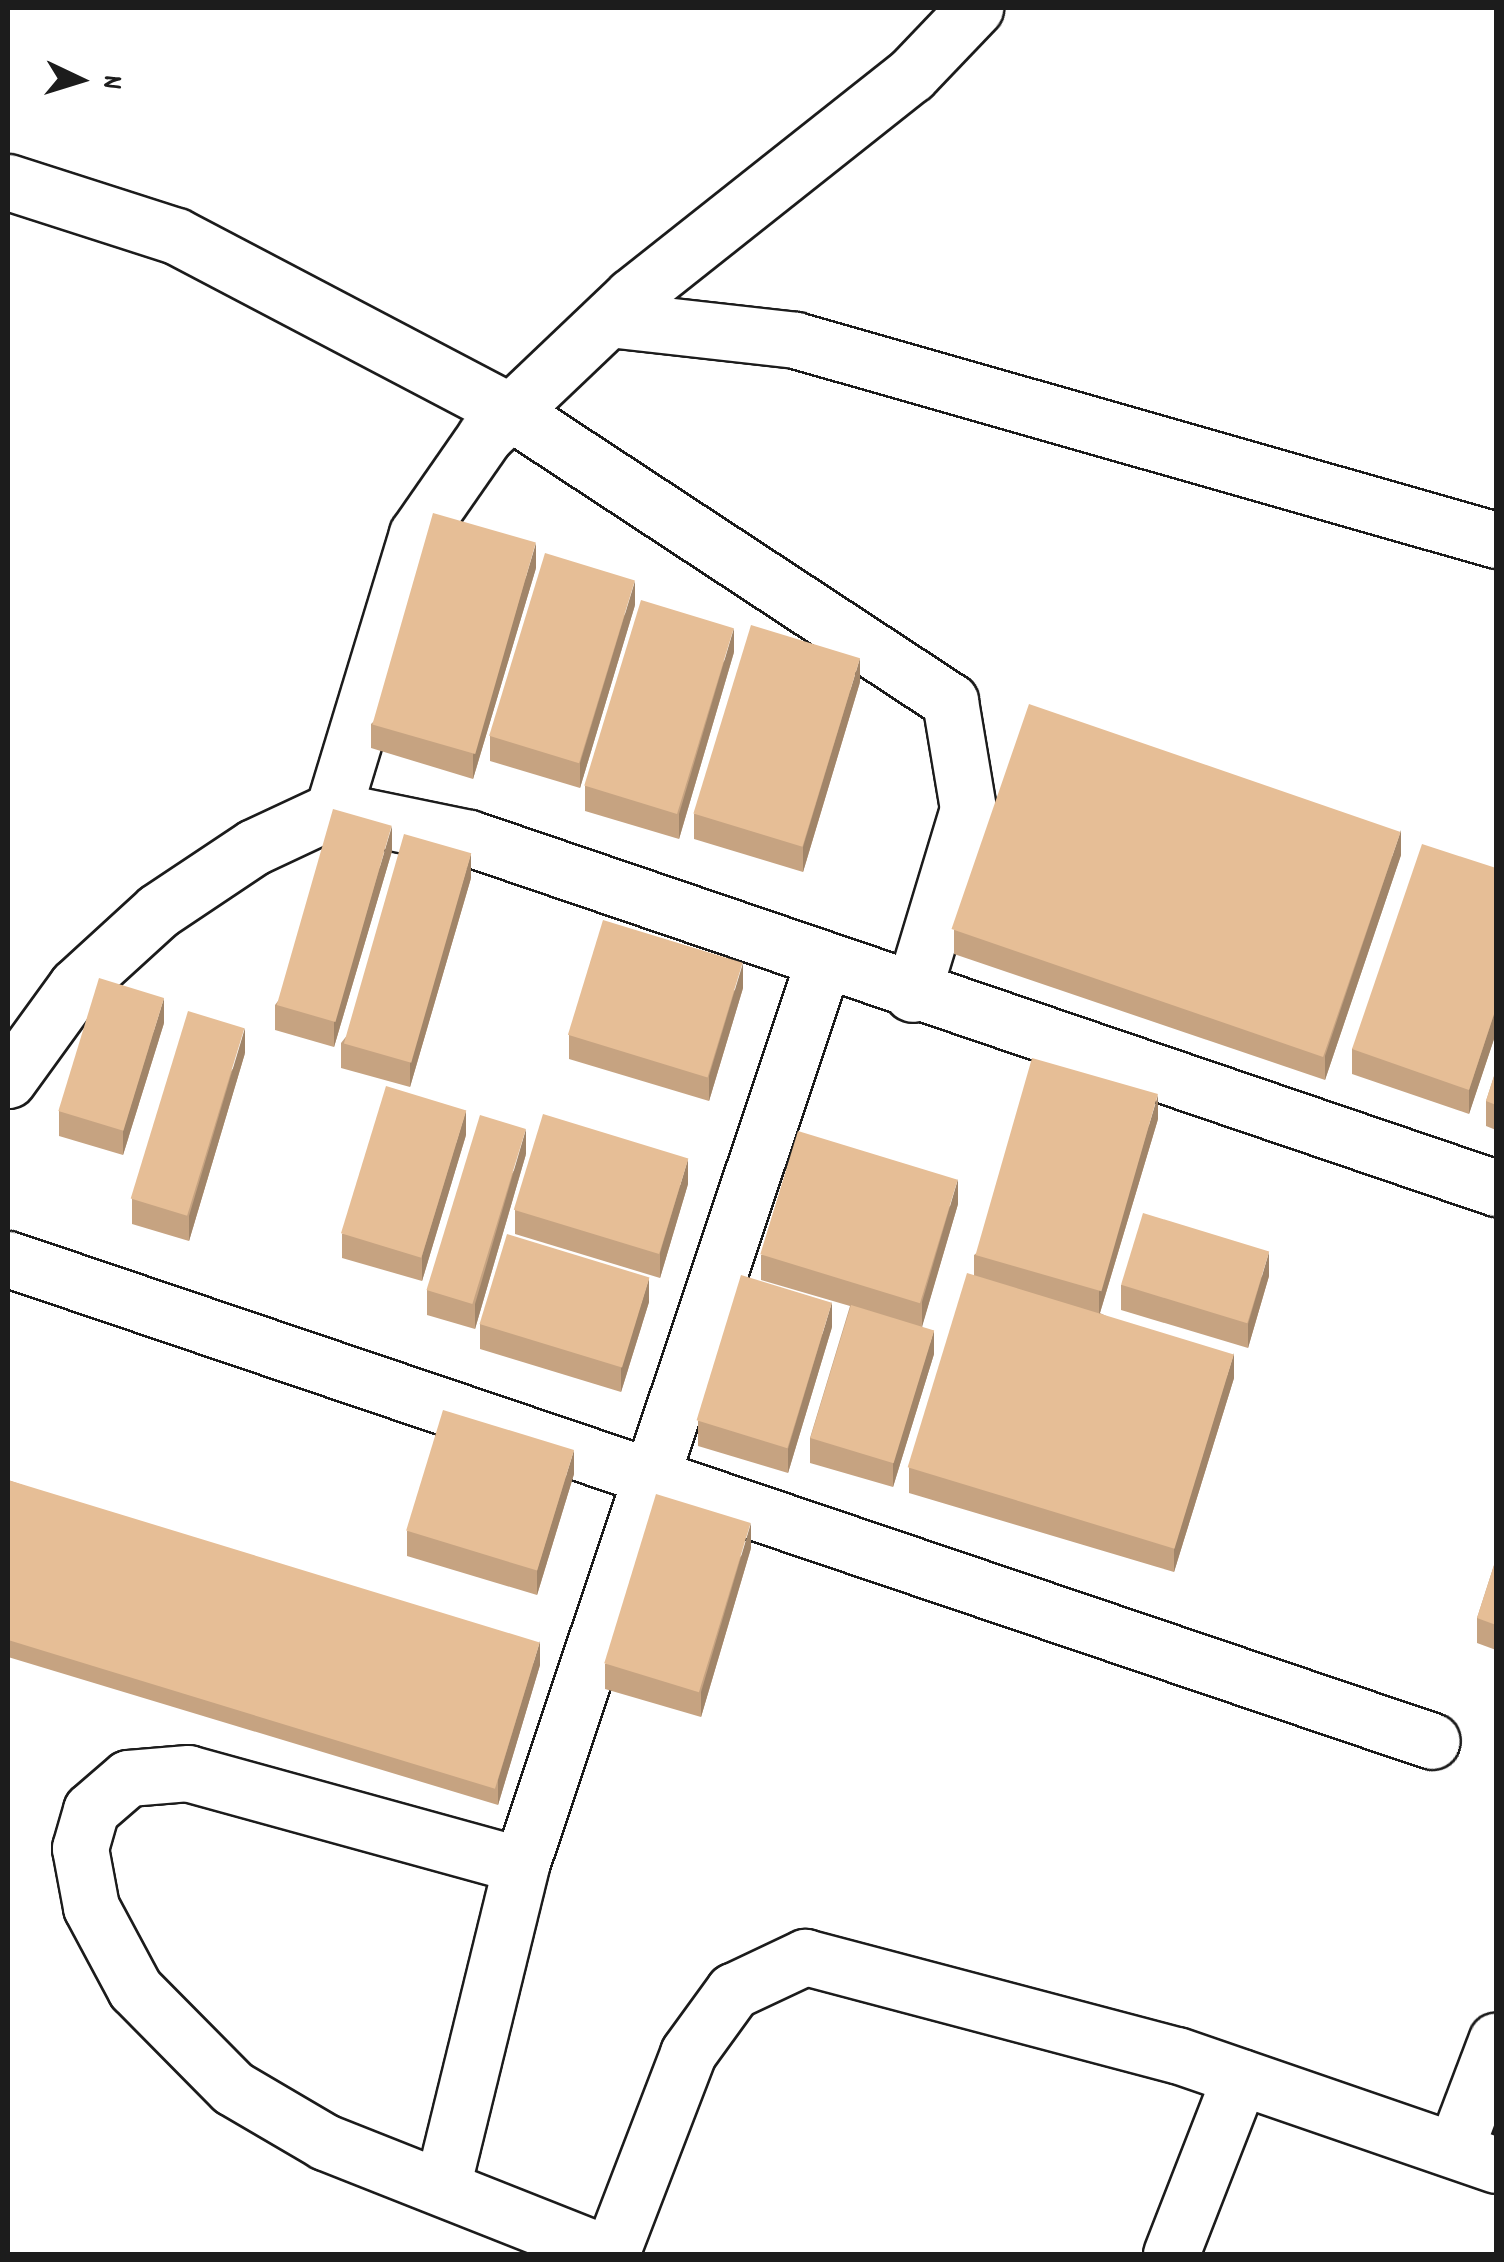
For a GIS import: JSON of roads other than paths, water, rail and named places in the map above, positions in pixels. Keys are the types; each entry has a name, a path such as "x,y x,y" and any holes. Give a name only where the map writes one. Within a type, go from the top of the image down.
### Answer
{"street":[{"path":"334,810 417,534 510,411 609,320 912,75 976,8"},
{"path":"8,182 176,236 510,411 950,701 968,808 912,994"},
{"path":"609,320 794,340 1496,540"},
{"path":"8,1080 76,986 158,911 254,847 334,810 469,838 912,994 1496,1188"},
{"path":"442,2186 521,1866 645,1477 824,960"},
{"path":"8,1259 1432,1741"},
{"path":"521,1866 188,1773 128,1778 91,1810 80,1848 91,1907 135,1989 233,2088 325,2142 610,2254 688,2053 733,1991 806,1957 1240,2077 1476,2157 1496,2041"},
{"path":"1171,2254 1240,2077"}]}
